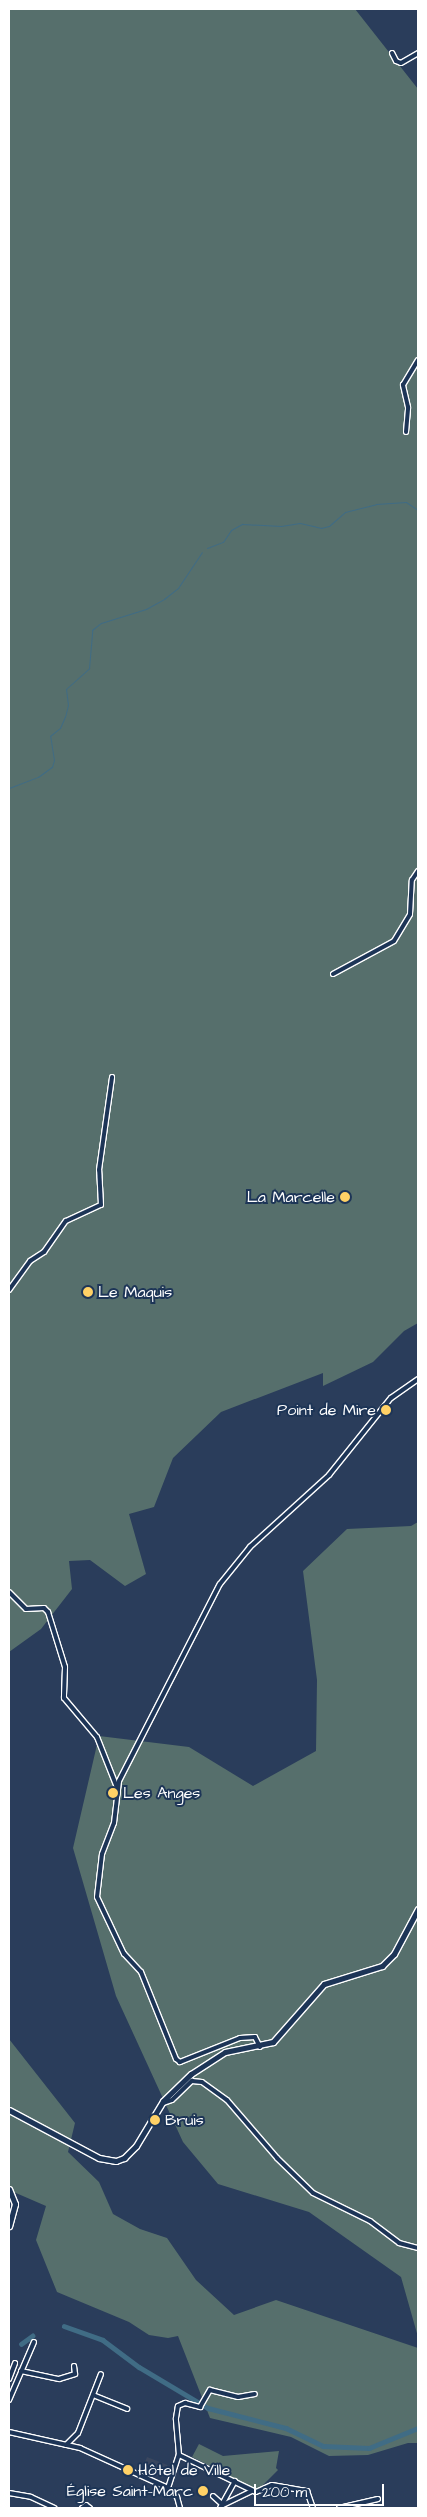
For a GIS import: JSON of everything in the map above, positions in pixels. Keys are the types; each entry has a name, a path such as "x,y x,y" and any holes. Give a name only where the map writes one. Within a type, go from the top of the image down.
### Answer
{"street":[{"path":"392,53 396,61 401,63 418,53"},
{"path":"406,432 408,407 403,385 418,360"},
{"path":"333,974 394,941 410,914 412,880 418,871"},
{"path":"9,1290 30,1262 44,1252 66,1221 101,1205 98,1170 112,1077"},
{"path":"260,2047 255,2037 240,2038 180,2062 176,2059 141,1972 124,1954 97,1898 102,1854 114,1823 118,1790 148,1721 220,1584 234,1564 329,1475 391,1398 418,1379"},
{"path":"9,1592 26,1610 44,1608 48,1612 65,1667 64,1698 96,1737 118,1790"},
{"path":"9,2110 90,2154 116,2161 131,2153 160,2104 215,2056 260,2047 280,2036 324,1984 382,1966 394,1954 418,1909"},
{"path":"160,2104 172,2100 192,2081 202,2082 228,2100 277,2158 295,2172 313,2193 370,2221 399,2243 418,2248"},
{"path":"9,2189 15,2204 9,2226"},
{"path":"9,2400 34,2342"},
{"path":"9,2380 15,2363"},
{"path":"21,2371 59,2379 75,2374 74,2366"},
{"path":"66,2445 78,2433 102,2374"},
{"path":"168,2488 180,2455 177,2408 184,2403 202,2404 210,2390 238,2397 255,2394"},
{"path":"92,2395 127,2409"},
{"path":"9,2432 66,2445 168,2488 177,2497 180,2508"},
{"path":"180,2455 252,2491 258,2492 272,2485 307,2490 313,2508"},
{"path":"222,2506 233,2480"},
{"path":"222,2506 252,2491"},
{"path":"9,2493 31,2497 55,2508"},
{"path":"213,2496 222,2506"},
{"path":"338,2508 378,2499"},
{"path":"82,2508 86,2505 90,2508"}],"shaded area":[{"path":"147,2457 168,2465 163,2478 142,2470"}],"green space":[{"path":"9,9 355,9 418,89 418,1323 404,1331 373,1362 323,1386 323,1373 221,1412 173,1458 154,1507 129,1514 146,1574 125,1586 90,1560 69,1561 72,1589 41,1629 9,1652"},
{"path":"418,1522 418,2337 401,2277 309,2212 218,2184 183,2142 116,1996 73,1848 99,1736 189,1747 253,1786 316,1751 317,1680 303,1571 347,1529 411,1526"},
{"path":"9,2039 75,2123 68,2152 99,2182 113,2214 140,2229 167,2238 196,2280 234,2315 276,2300 418,2348 418,2443 408,2443 368,2455 329,2456 291,2437 210,2418 178,2336 168,2338 149,2335 129,2322 57,2292 36,2240 46,2206 9,2190"},
{"path":"199,2444 223,2456 279,2451 276,2468 278,2470 258,2490 192,2457"}],"waterway":[{"path":"207,548 223,542 231,530 242,524 281,526 300,523 321,528 329,526 345,512 376,504 406,502 418,510"},
{"path":"9,788 38,777 52,767 54,760 50,736 60,728 65,717 68,705 66,689 89,668 92,630 101,623 146,609 164,599 178,588 202,552"},
{"path":"64,2326 103,2340 139,2367 208,2408 286,2428 323,2446 369,2448 418,2428"},
{"path":"21,2344 32,2336"}],"place":[{"name":"La Marcelle","path":"345,1197"},
{"name":"Le Maquis","path":"88,1292"},
{"name":"Point de Mire","path":"386,1410"},
{"name":"Les Anges","path":"113,1793"},
{"name":"Bruis","path":"155,2120"},
{"name":"Hôtel de Ville","path":"128,2470"},
{"name":"Église Saint-Marc","path":"203,2491"}]}
